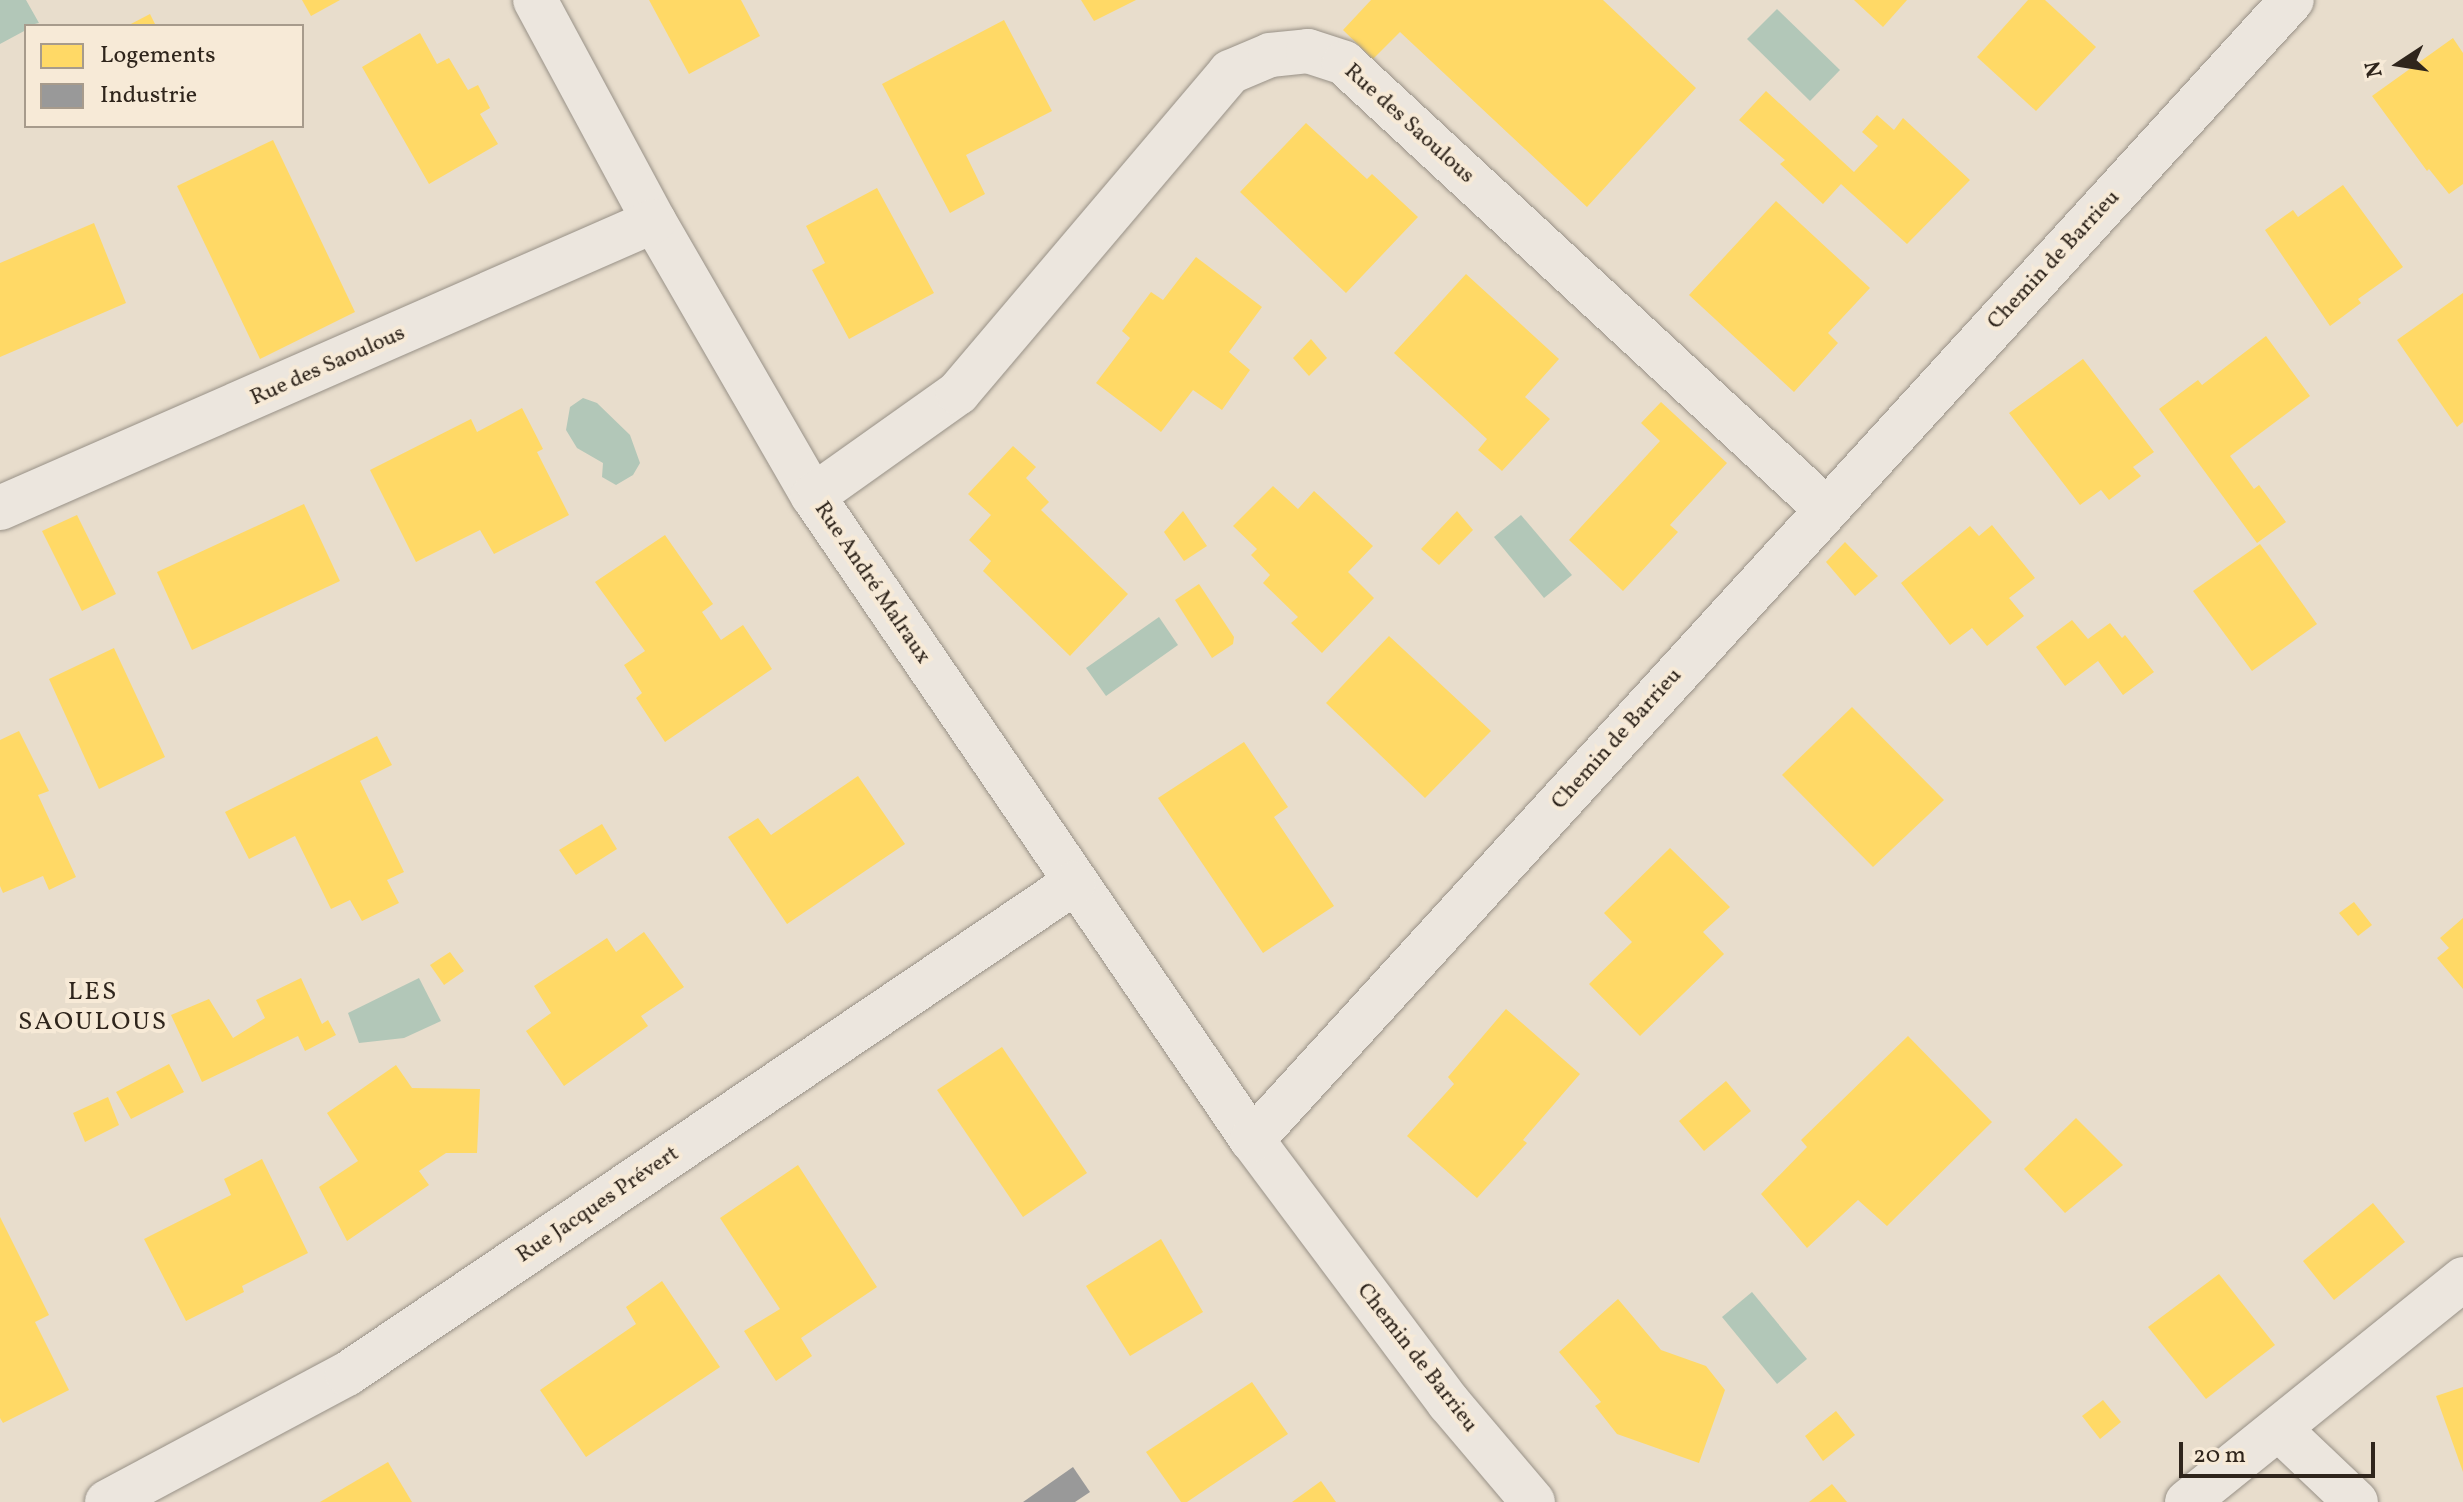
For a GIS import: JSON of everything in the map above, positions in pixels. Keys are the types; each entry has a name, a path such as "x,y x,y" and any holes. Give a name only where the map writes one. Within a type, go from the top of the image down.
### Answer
{"street":[{"name":"Rue André Malraux","path":"535,0 654,221 813,496 1252,1140"},
{"name":"Chemin de Barrieu","path":"1533,1502 1449,1403 1252,1140 2292,0"},
{"name":"Rue des Saoulous","path":"813,496 958,393 1230,72 1270,55 1308,51 1344,63 1826,509"},
{"name":"Rue des Saoulous","path":"0,508 654,221"},
{"name":"Rue Jacques Prévert","path":"107,1502 347,1374 1074,883"},
{"path":"2187,1502 2463,1279"},
{"path":"2279,1429 2356,1502"}],"shaded area":[{"path":"0,0 26,0 39,23 24,24 24,31 0,44"},
{"path":"1777,9 1840,70 1810,101 1747,39"},
{"path":"583,398 597,403 630,435 640,463 633,475 616,485 602,477 603,463 577,448 566,430 570,407"},
{"path":"1521,515 1572,575 1544,598 1494,537"},
{"path":"1159,617 1178,645 1106,696 1086,668"},
{"path":"419,978 441,1021 404,1038 359,1043 348,1013"},
{"path":"1752,1292 1807,1359 1777,1384 1722,1317"}],"building: Logements":[{"path":"302,0 340,0 311,16"},
{"path":"649,0 741,0 760,36 689,74"},
{"path":"1081,0 1136,0 1094,21"},
{"path":"1371,0 1603,0 1696,88 1587,207 1400,32 1373,59 1343,30"},
{"path":"1854,0 1907,0 1883,27"},
{"path":"2028,0 2045,0 2096,47 2036,111 1977,57"},
{"path":"150,14 155,24 131,24"},
{"path":"1004,20 1052,111 966,155 985,194 950,213 882,84"},
{"path":"420,33 437,64 449,58 468,90 478,85 490,108 480,114 498,144 429,184 362,67"},
{"path":"2453,38 2463,53 2463,184 2449,194 2429,169 2427,171 2372,96"},
{"path":"1766,91 1854,172 1878,146 1862,132 1877,115 1894,130 1903,118 1970,180 1907,244 1841,184 1823,204 1780,164 1785,160 1739,120"},
{"path":"1306,123 1367,179 1372,174 1418,217 1346,293 1240,192"},
{"path":"273,140 355,312 260,359 177,186"},
{"path":"2343,185 2403,267 2358,299 2361,303 2330,326 2265,230 2293,210 2298,217"},
{"path":"877,188 934,293 849,339 812,270 825,263 806,226"},
{"path":"1776,201 1870,288 1828,333 1838,343 1794,392 1689,295"},
{"path":"94,223 126,303 0,357 0,263"},
{"path":"1196,257 1262,307 1229,352 1250,370 1222,410 1193,390 1161,432 1096,383 1130,338 1122,331 1151,292 1163,300"},
{"path":"1466,274 1559,359 1525,397 1550,419 1502,471 1478,450 1487,439 1394,353"},
{"path":"2463,293 2463,422 2457,427 2397,340"},
{"path":"2266,336 2310,396 2230,456 2254,489 2259,485 2286,522 2257,543 2159,409 2198,380 2202,385"},
{"path":"1311,339 1327,358 1309,376 1293,358"},
{"path":"2083,359 2154,452 2133,467 2141,476 2109,500 2101,490 2080,505 2009,413"},
{"path":"1661,402 1727,463 1670,525 1678,532 1623,591 1569,540 1660,441 1641,423"},
{"path":"522,408 543,449 537,452 569,515 494,554 480,530 416,562 370,470 471,419 477,432"},
{"path":"1013,446 1036,467 1026,478 1049,502 1041,510 1128,594 1070,656 983,571 991,561 969,540 991,515 968,494"},
{"path":"1273,486 1298,509 1314,491 1373,546 1348,572 1374,598 1322,653 1291,623 1298,617 1263,583 1270,575 1251,555 1257,549 1233,526"},
{"path":"304,504 340,581 192,650 157,572"},
{"path":"1183,511 1207,546 1184,561 1164,532"},
{"path":"1457,511 1473,530 1439,565 1421,549"},
{"path":"77,515 116,594 82,611 42,531"},
{"path":"1992,525 2035,578 2009,598 2024,616 1987,646 1972,628 1950,645 1901,583 1970,526 1979,536"},
{"path":"665,535 713,604 702,612 721,640 743,625 772,669 665,742 636,698 642,693 624,665 645,651 595,582"},
{"path":"1845,542 1878,576 1855,596 1826,562"},
{"path":"2260,544 2317,624 2252,671 2193,591"},
{"path":"1199,584 1234,637 1233,644 1212,658 1175,600"},
{"path":"2072,620 2088,639 2110,623 2122,638 2125,635 2154,672 2123,695 2098,661 2065,686 2036,647"},
{"path":"1389,636 1491,731 1425,798 1326,703"},
{"path":"114,648 165,757 99,789 49,679"},
{"path":"1852,707 1944,800 1873,867 1782,775"},
{"path":"19,731 49,791 38,795 76,877 49,890 43,876 3,893 0,886 0,740"},
{"path":"377,736 392,765 360,781 404,872 387,880 399,903 362,921 350,900 331,909 295,836 249,859 225,812"},
{"path":"1244,742 1288,807 1274,817 1334,906 1263,953 1158,798"},
{"path":"858,776 905,844 787,924 728,837 758,818 771,835"},
{"path":"602,824 617,849 576,875 559,850"},
{"path":"1670,848 1730,907 1703,932 1724,954 1640,1036 1589,984 1632,942 1604,913"},
{"path":"2354,902 2372,925 2358,936 2339,913"},
{"path":"2463,918 2463,989 2437,958 2449,948 2440,938"},
{"path":"644,932 684,987 641,1016 648,1026 564,1086 526,1031 551,1013 534,986 607,938 616,952"},
{"path":"450,952 464,971 444,985 430,965"},
{"path":"301,978 322,1024 328,1020 336,1035 305,1051 298,1036 202,1082 171,1015 209,999 233,1038 265,1018 256,1000"},
{"path":"1506,1009 1580,1074 1523,1140 1527,1143 1477,1198 1407,1136 1454,1084 1448,1077"},
{"path":"1908,1036 1992,1122 1887,1226 1858,1200 1807,1248 1761,1194 1807,1147 1801,1140"},
{"path":"1002,1047 1087,1173 1023,1217 937,1090"},
{"path":"169,1064 184,1092 131,1119 116,1092"},
{"path":"396,1065 412,1088 480,1089 477,1153 446,1153 419,1171 429,1185 347,1241 319,1187 358,1161 327,1113"},
{"path":"1726,1081 1751,1111 1704,1151 1679,1121"},
{"path":"108,1097 119,1125 85,1142 73,1113"},
{"path":"2076,1118 2123,1165 2065,1213 2024,1169"},
{"path":"262,1159 308,1253 242,1286 244,1292 186,1321 144,1239 231,1195 224,1179"},
{"path":"798,1165 877,1287 801,1338 812,1356 776,1381 744,1331 780,1309 720,1218"},
{"path":"2373,1203 2405,1242 2334,1300 2303,1261"},
{"path":"0,1217 49,1315 35,1322 69,1390 3,1423 0,1418"},
{"path":"1161,1239 1203,1312 1130,1356 1086,1286"},
{"path":"2219,1274 2275,1345 2206,1399 2148,1327"},
{"path":"662,1281 720,1367 586,1457 540,1390 636,1324 626,1307"},
{"path":"1618,1299 1661,1350 1706,1366 1725,1390 1699,1463 1617,1434 1595,1406 1601,1402 1559,1352"},
{"path":"1252,1382 1288,1434 1187,1502 1181,1502 1146,1452"},
{"path":"2463,1387 2463,1472 2436,1396"},
{"path":"2103,1400 2121,1422 2100,1439 2082,1416"},
{"path":"1836,1411 1855,1435 1823,1461 1805,1436"},
{"path":"388,1462 412,1502 320,1502"},
{"path":"1321,1481 1336,1502 1292,1502"},
{"path":"1832,1484 1847,1502 1809,1502"}],"building: Industrie":[{"path":"1073,1467 1090,1492 1075,1502 1023,1502"}],"district":[{"name":"LES SAOULOUS","path":"93,1008"}]}
